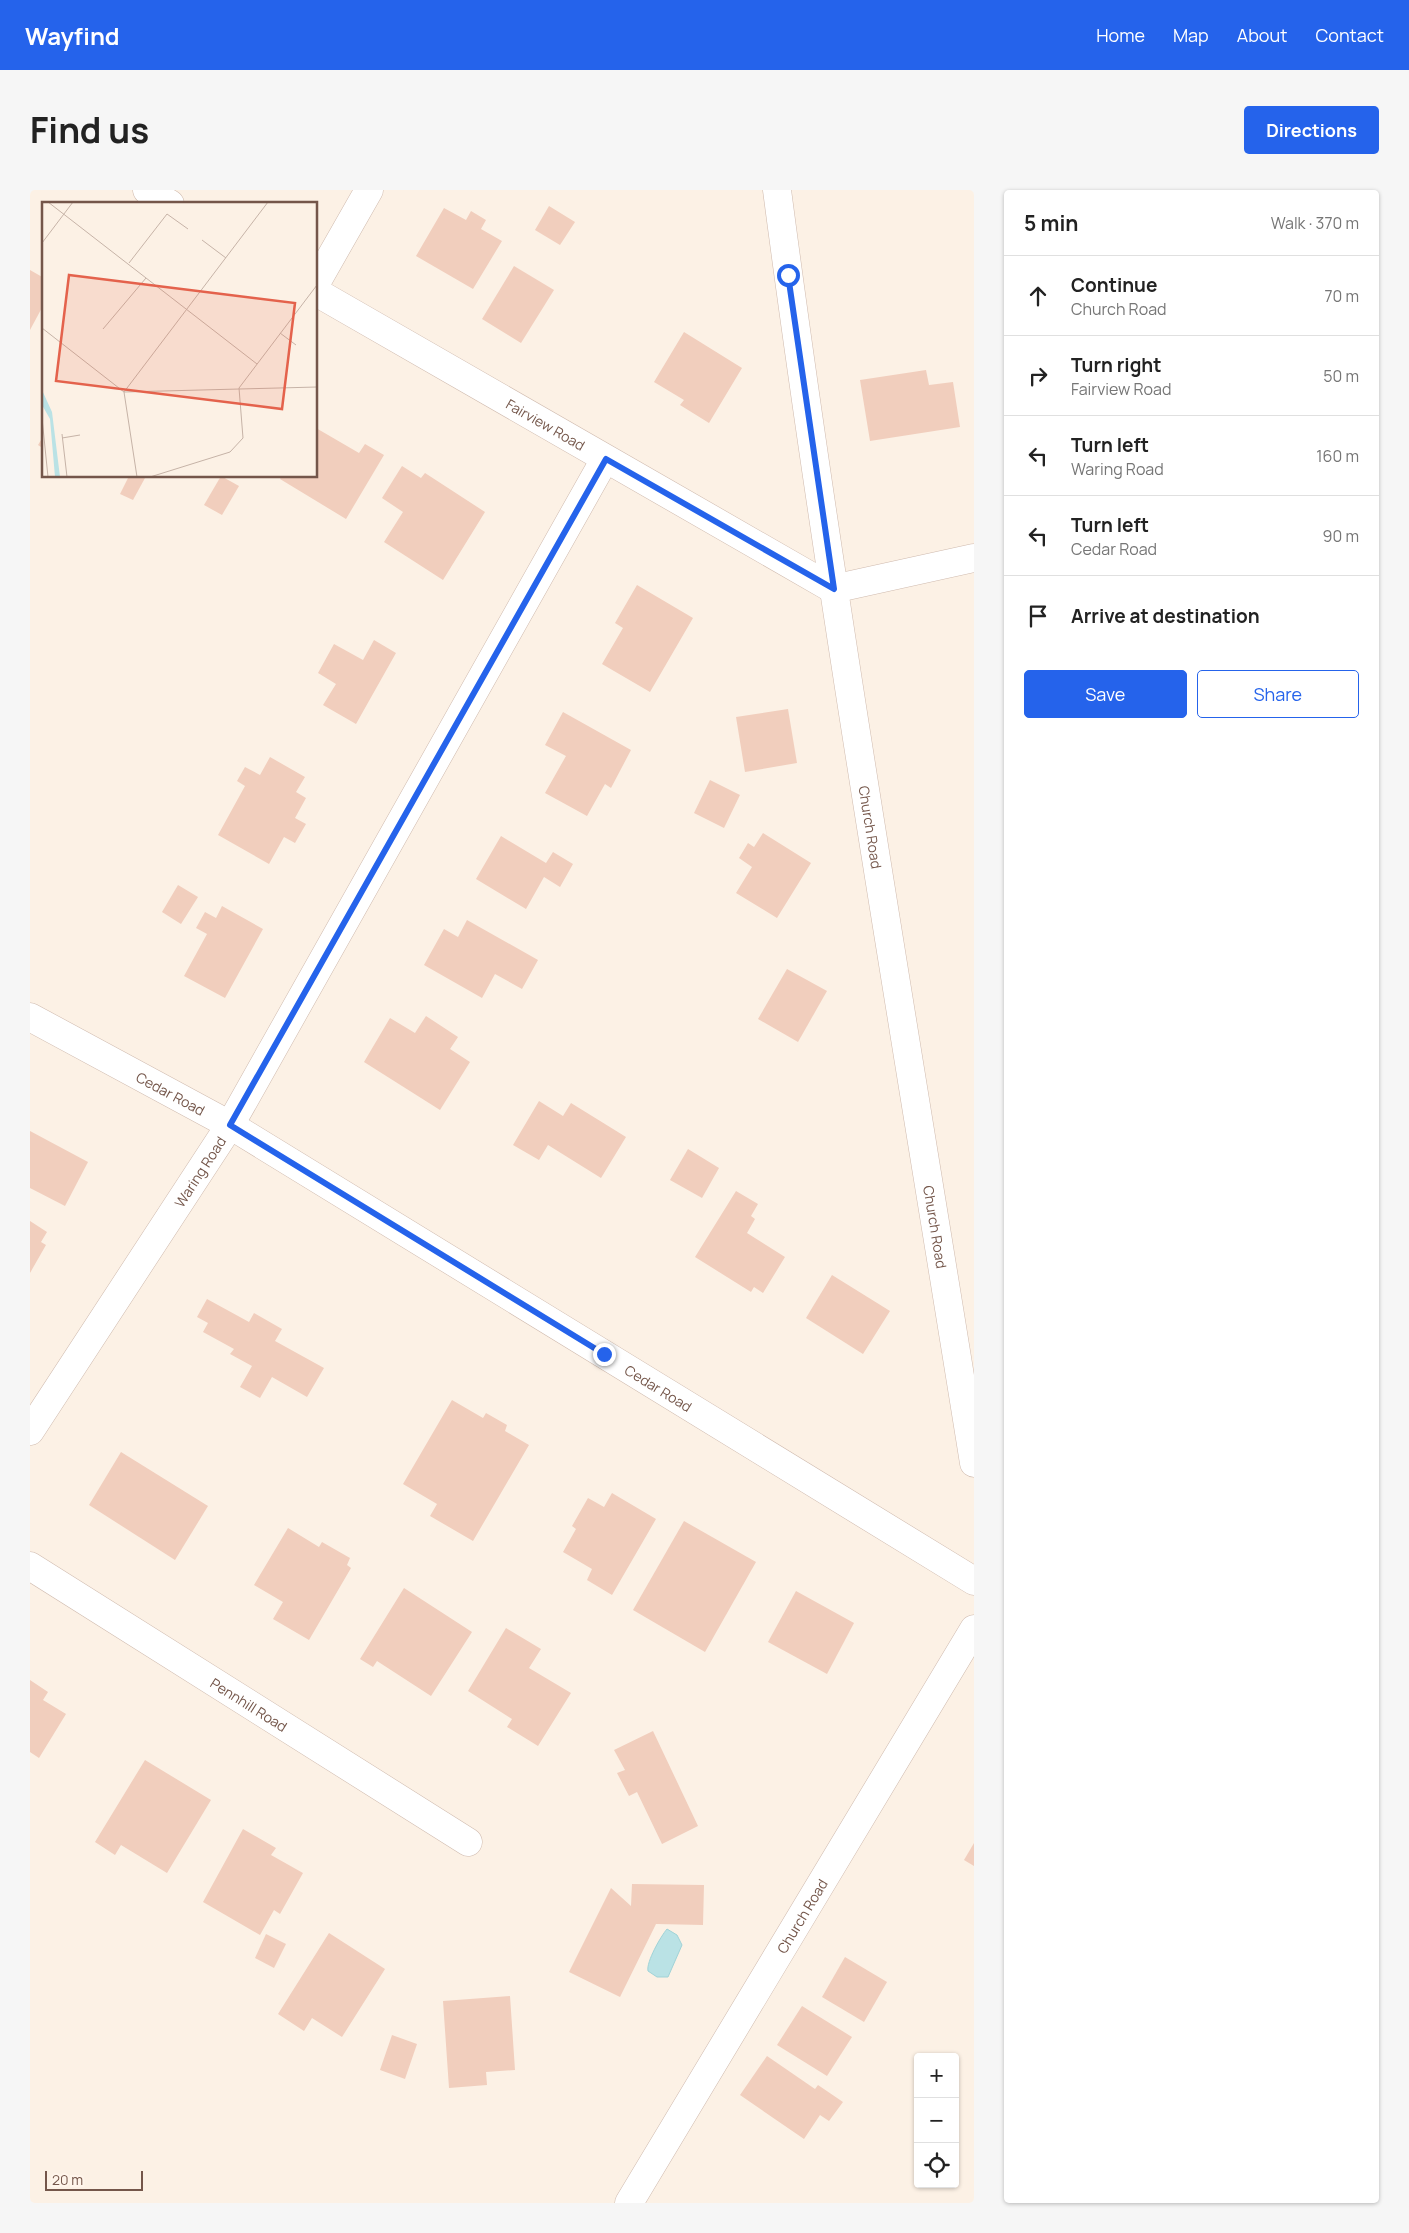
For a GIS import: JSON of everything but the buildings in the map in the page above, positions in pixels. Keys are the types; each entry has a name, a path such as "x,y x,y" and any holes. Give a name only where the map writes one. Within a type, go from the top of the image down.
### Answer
{"street":[{"path":"147,190 167,202"},
{"path":"318,279 369,190"},
{"name":"Church Road","path":"777,190 801,376 974,1463"},
{"name":"Fairview Road","path":"318,293 834,589"},
{"name":"Waring Road","path":"30,1431 230,1125 606,459"},
{"path":"834,589 974,558"},
{"name":"Cedar Road","path":"30,1017 230,1125 974,1581"},
{"name":"Pennhill Road","path":"30,1566 468,1842"},
{"name":"Church Road","path":"629,2203 974,1629"}],"water":[{"path":"667,1929 677,1935 682,1945 668,1977 657,1977 648,1971 649,1962 654,1949"}],"route":[{"path":"604,1354 230,1125 606,459 834,589 801,376 788,275"}]}
